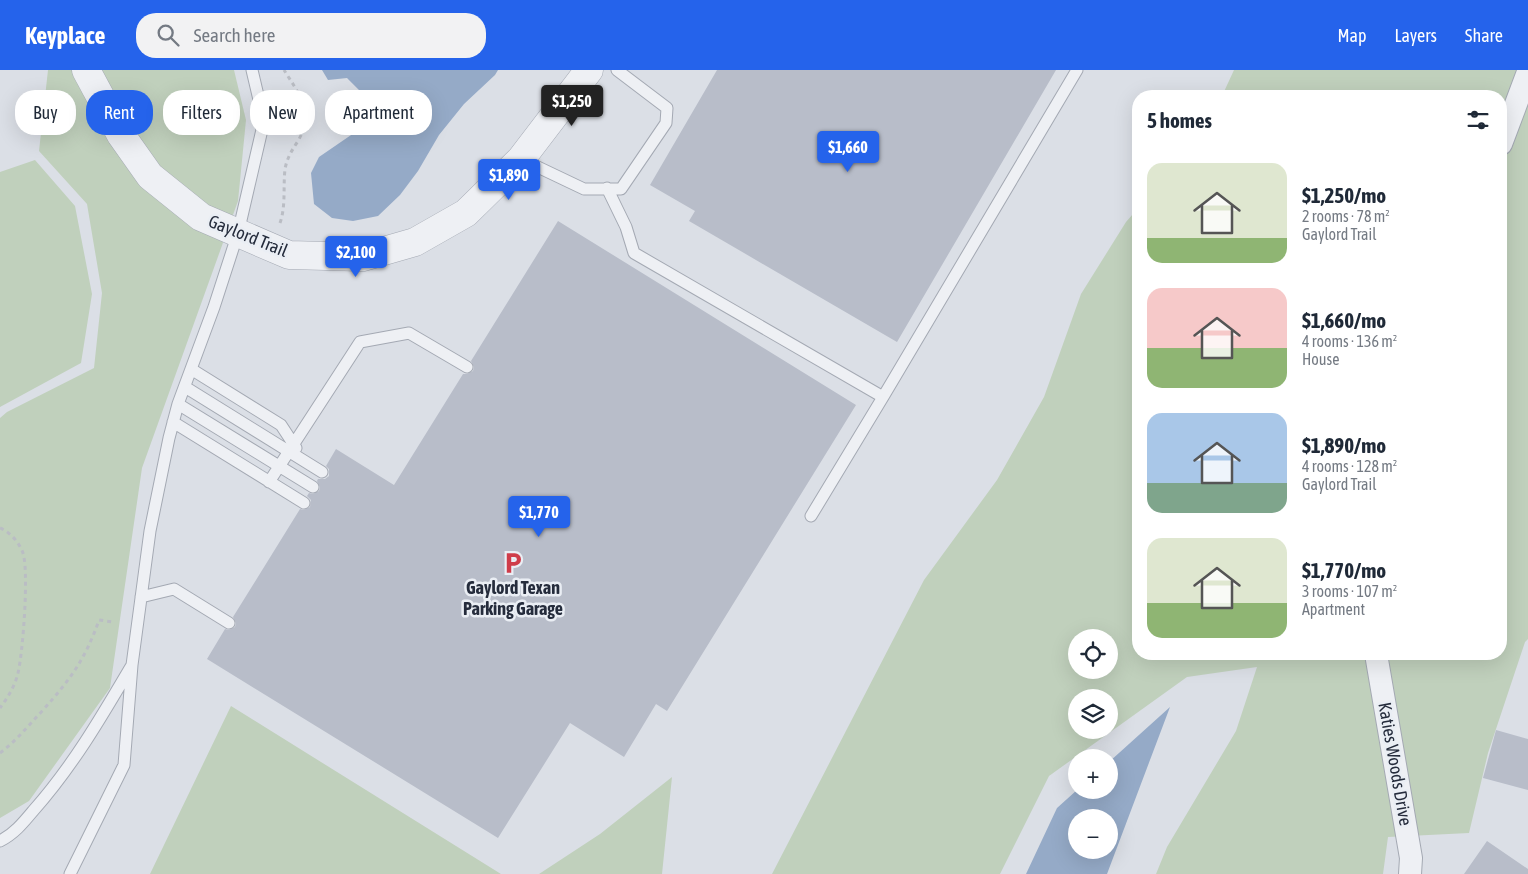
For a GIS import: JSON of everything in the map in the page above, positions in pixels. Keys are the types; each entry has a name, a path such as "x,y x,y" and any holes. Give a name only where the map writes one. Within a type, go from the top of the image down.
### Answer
{"street":[{"name":"Gaylord Trail","path":"86,70 121,135 150,176 201,217 289,255 363,257 415,242 466,213 521,159 589,70"},
{"path":"1507,128 1528,72"},
{"name":"Katies Woods Drive","path":"1377,660 1411,858 1410,874"}],"lane":[{"path":"70,874 124,765 132,665 150,531 173,422 238,233 264,122 252,70"},
{"path":"521,159 584,189 621,189 666,123 667,108 617,70"},
{"path":"811,516 884,397 1077,70"},
{"path":"607,188 626,227 634,253 884,397"},
{"path":"270,482 360,342 409,333 467,367"},
{"path":"191,370 281,425 292,447 301,459 322,472"},
{"path":"185,387 292,447"},
{"path":"178,404 314,487"},
{"path":"173,422 304,502"},
{"path":"141,598 174,589 229,623"},
{"path":"0,841 12,835 50,792 95,730 132,665"}],"path":[{"path":"277,227 283,211 286,167 290,153 305,124 305,110 300,93 284,70"},
{"path":"0,528 10,534 19,545 25,564 21,658 13,688 0,708"},
{"path":"0,753 19,738 61,691 75,671 99,620 113,622"}],"green space":[{"path":"48,70 234,70 239,90 163,90 163,135 240,135 240,95 246,120 238,201 142,468 110,688 29,801 0,818 0,418 7,412 94,368 102,293 87,204 39,151 41,135 76,135 76,90 46,90"},
{"path":"1234,70 1528,70 1528,639 1525,642 1488,753 1469,833 1388,837 1383,874 1156,874 1167,847 1236,731 1257,667 1187,677 1118,726 1118,689 1068,689 1068,739 1101,739 1087,749 1068,749 1068,762 1049,776 1000,874 772,874 924,580 997,480 1044,397 1081,294 1132,215 1132,660 1507,660 1507,90 1225,90"},
{"path":"35,160 75,206 92,294 81,363 0,407 0,172"},
{"path":"231,706 501,874 150,874"},
{"path":"672,777 662,874 539,874 600,834"}],"water":[{"path":"322,70 498,70 464,104 439,135 418,171 400,195 378,216 353,221 332,218 314,204 311,173 319,157 351,135 432,135 432,90 359,90 347,78 328,80"},
{"path":"1170,707 1118,845 1118,809 1068,809 1068,859 1113,859 1107,874 1026,874 1057,808 1068,798 1118,799 1118,754"}],"building":[{"path":"717,70 1056,70 897,342 689,221 695,211 650,185"},
{"name":"Gaylord Texan Parking Garage","path":"558,221 856,405 667,711 656,704 624,757 570,723 498,838 207,659 225,629 229,630 235,627 236,623 233,617 300,509 304,510 310,507 311,500 307,496 309,493 313,494 319,491 318,479 325,479 329,476 329,469 326,466 336,449 394,485 463,374 473,371 474,367 471,361"},
{"path":"1496,730 1528,739 1528,790 1483,778"},
{"path":"1487,841 1528,869 1528,874 1464,874"}],"place":[{"name":"Gaylord Texan Parking Garage","path":"513,563"}]}
